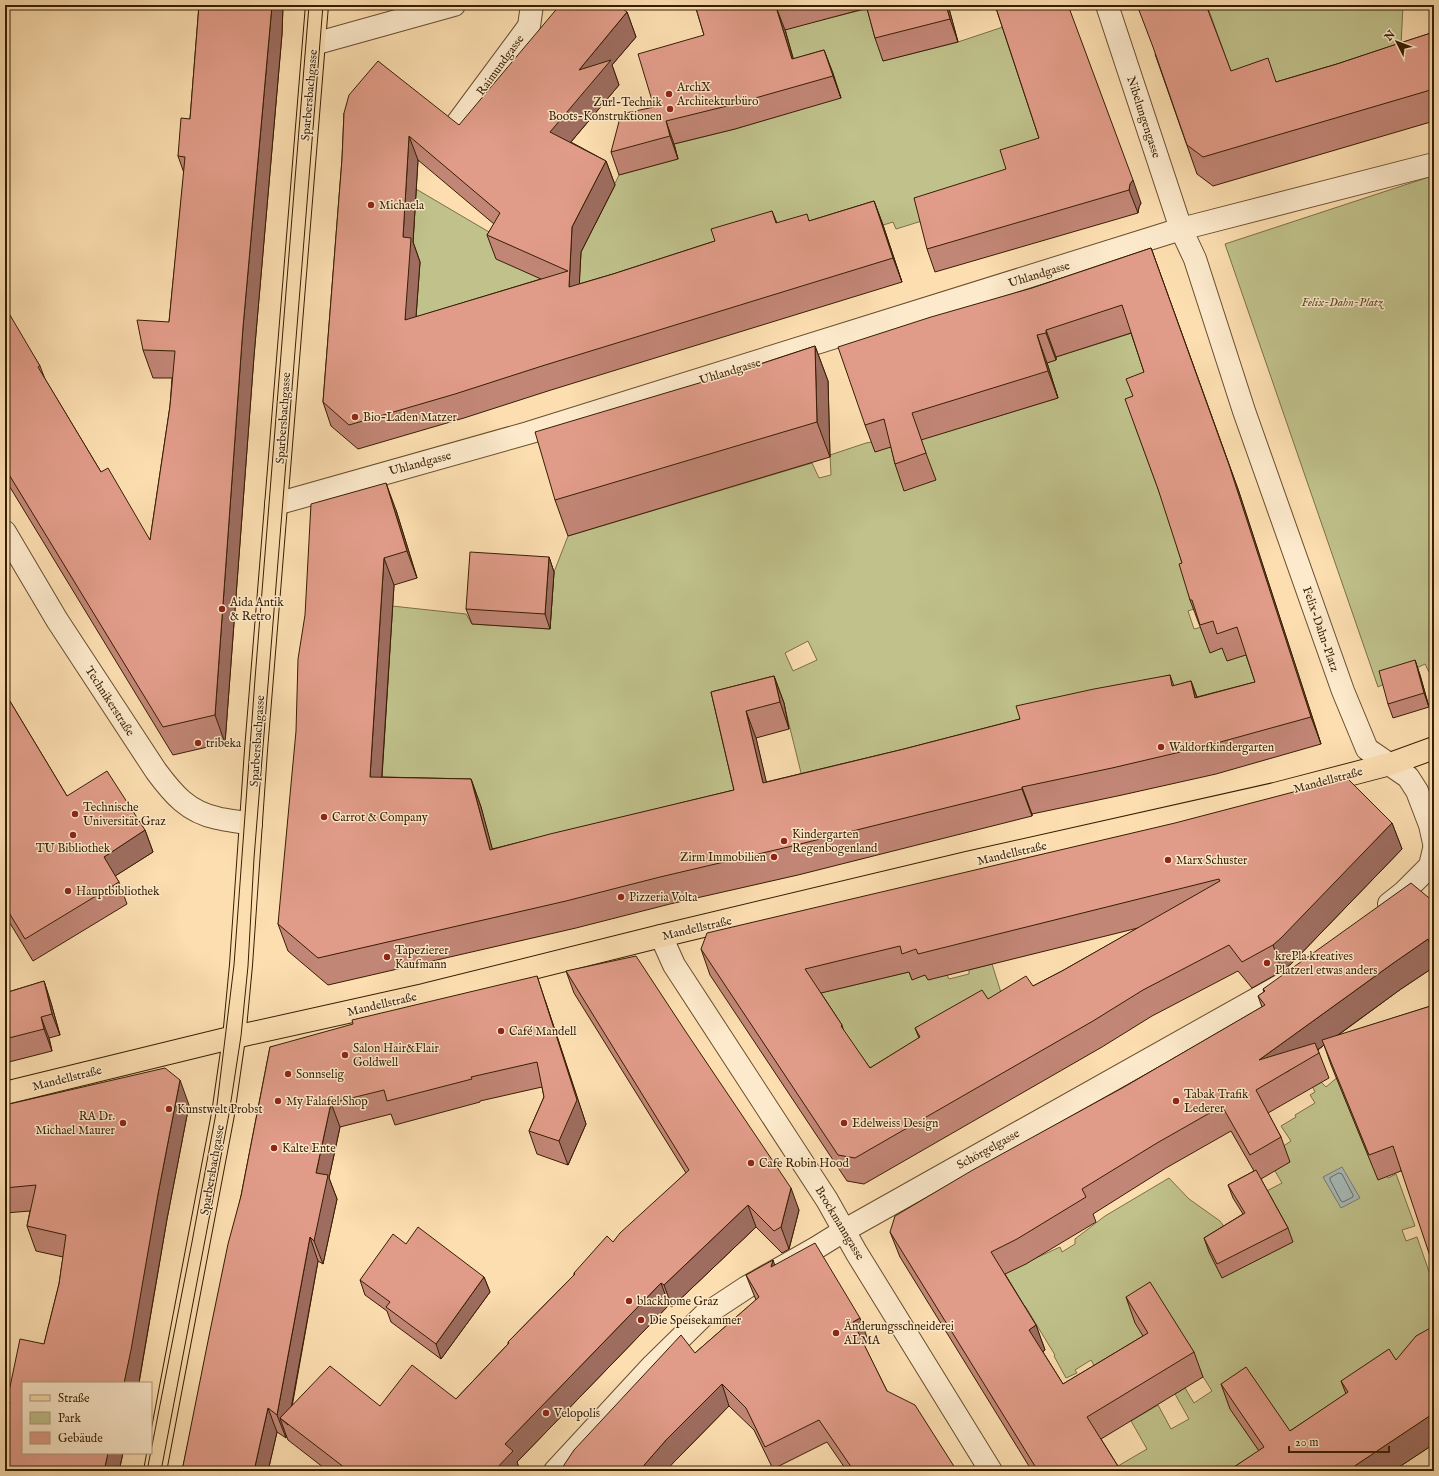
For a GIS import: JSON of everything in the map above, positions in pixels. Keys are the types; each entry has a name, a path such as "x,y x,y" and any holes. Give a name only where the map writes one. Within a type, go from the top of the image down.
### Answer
{"main road":[{"name":"Sparbersbachgasse","path":"155,1471 221,1121 234,1038 317,5"},
{"name":"Mandellstraße","path":"5,1093 234,1038 424,995 660,936 967,863 1275,794 1390,764 1434,748"}],"street":[{"path":"314,44 454,5"},
{"name":"Raimundgasse","path":"458,122 529,26 532,5"},
{"name":"Nibelungengasse","path":"1107,5 1181,229"},
{"path":"1181,229 1434,164"},
{"name":"Uhlandgasse","path":"276,504 528,434 1181,229"},
{"name":"Felix-Dahn-Platz","path":"1181,229 1195,260 1244,411 1343,691 1367,749 1390,764"},
{"name":"Technikerstraße","path":"5,532 57,620 167,786 181,801 194,810 216,818 251,824"},
{"path":"1390,764 1408,777 1417,791 1430,825 1434,843"},
{"path":"1372,917 1403,893 1430,866 1434,849"},
{"name":"Brockmanngasse","path":"660,936 674,965 828,1200 860,1258 991,1471"},
{"name":"Schörgelgasse","path":"555,1471 653,1365 703,1316 747,1287 845,1230 1289,981 1300,972"}],"green space":[{"path":"1207,5 1403,5 1401,45 1244,108"},
{"path":"870,8 883,61 958,42 1003,27 1048,161 1015,192 896,229 893,222 818,245 405,341 416,189 506,242 582,238 596,223 619,175 678,159 674,144 735,129 807,107 785,29"},
{"name":"Felix-Dahn-Platz","path":"1429,177 1434,193 1434,682 1425,664 1378,687 1225,244"},
{"path":"1132,333 1154,399 1135,426 1168,516 1192,590 1194,609 1188,611 1194,629 1202,627 1210,652 1223,648 1247,654 1263,702 808,801 784,704 721,719 739,798 365,879 392,606 466,614 472,624 550,629 554,572 568,536 812,463 819,478 831,475 830,455 866,443 966,426 1058,398 1047,363 1056,360 1056,357","holes":["808,641 817,660 793,671 785,653"]},
{"path":"992,964 1009,1018 879,1094 816,994 909,972 912,979 925,975 947,975 949,979 969,974 969,970"},
{"path":"1340,1075 1388,1178 1396,1174 1415,1226 1402,1230 1406,1241 1417,1237 1434,1286 1434,1347 1257,1471 1121,1471 1118,1466 1147,1449 1131,1421 1158,1405 1171,1429 1189,1419 1175,1394 1185,1388 1194,1403 1212,1391 1159,1307 1151,1348 1102,1379 1091,1360 1075,1370 1077,1373 1066,1378 1054,1356 1055,1355 1025,1306 1016,1311 1003,1270 1025,1263 1060,1247 1062,1252 1075,1244 1075,1239 1105,1216 1169,1178 1189,1199 1220,1221 1232,1238 1265,1192 1282,1183 1275,1171 1282,1147 1291,1141 1281,1126 1296,1117 1295,1115 1315,1103 1310,1095 1315,1092 1312,1086 1319,1080 1326,1087"}],"water":[{"path":"1342,1167 1360,1198 1341,1208 1323,1177"}],"building":[{"path":"199,5 272,5 243,327 215,715 163,727 5,468 5,311 7,310 40,366 38,367 101,472 108,468 150,540 170,406 175,351 143,350 137,320 169,322 185,157 178,156 181,118 190,119"},
{"path":"560,5 618,5 627,12 579,70 611,60 550,132 606,161 572,227 569,287 715,241 711,229 772,211 776,223 807,214 809,221 874,201 893,258 455,394 349,425 323,402 342,159 344,113 349,95 378,61 459,125","holes":["409,136 500,213 487,235 568,271 405,320 411,238 403,237"]},
{"path":"695,5 783,5 776,7 792,59 824,50 833,76 727,106 666,121 670,136 611,152 621,114 654,107 638,54 704,35"},
{"path":"866,5 946,5 950,19 875,38"},
{"path":"995,5 1068,5 1133,180 1130,184 1129,190 927,249 914,198 1006,169 1000,150 1039,138"},
{"path":"1137,5 1206,5 1231,71 1268,58 1276,82 1337,64 1434,32 1434,89 1203,157 1187,145"},
{"path":"1151,248 1229,465 1311,717 1206,746 1022,787 1022,789 566,901 318,958 278,924 296,731 298,659 305,615 311,504 386,483 407,551 384,558 370,777 471,779 490,850 550,834 734,790 711,692 774,676 780,702 746,711 763,783 1020,719 1016,706 1094,689 1170,675 1172,686 1191,681 1195,698 1255,682 1237,627 1217,634 1213,621 1200,625 1192,600 1190,600 1179,564 1182,563 1158,489 1125,399 1133,396 1126,379 1144,372 1122,305 1046,330 1046,333 1037,335 1048,371 912,413 926,453 895,464 884,419 865,425 838,347 931,317 1032,288"},
{"path":"815,346 817,422 555,500 535,432 736,372"},
{"path":"470,552 549,557 545,614 466,609"},
{"path":"1415,660 1424,693 1388,704 1379,671"},
{"name":"TU Bibliothek","path":"5,693 67,796 107,771 145,830 104,857 119,882 25,939 5,906"},
{"path":"1347,778 1392,823 1273,945 1242,962 1229,945 1143,990 1093,1021 855,1158 838,1155 701,949 707,933 1175,823","holes":["1219,879 1220,881 1033,986 1026,976 988,999 982,990 915,1028 920,1037 870,1068 805,969 900,946 902,954 916,949 918,954"]},
{"path":"1411,883 1434,902 1434,952 1428,939 1259,1060 1315,1043 1319,1053 1256,1090 1281,1137 1250,1155 1222,1106 1157,1143 1082,1189 1086,1197 1017,1239 991,1252 1036,1325 1029,1330 1063,1384 1148,1333 1126,1297 1150,1282 1194,1352 1087,1417 1121,1471 1038,1471 890,1232 895,1216 971,1171 1124,1087 1265,1005 1258,996 1265,991 1263,989"},
{"path":"636,956 791,1188 781,1227 774,1231 748,1205 664,1285 661,1283 505,1444 513,1451 494,1471 349,1471 280,1418 330,1366 380,1406 412,1365 456,1399 509,1343 508,1342 575,1274 574,1273 607,1236 613,1242 620,1233 689,1170 566,971"},
{"path":"537,976 577,1100 559,1141 529,1131 544,1097 537,1062 471,1077 472,1079 387,1101 384,1090 331,1103 316,1173 328,1175 314,1241 310,1237 277,1415 268,1408 254,1471 182,1471 228,1244 241,1196 270,1047 353,1024 352,1020"},
{"path":"44,981 52,1014 41,1017 44,1029 5,1039 5,993"},
{"path":"1434,1005 1434,1268 1393,1146 1369,1155 1322,1040"},
{"path":"165,1068 180,1080 124,1382 22,1382 22,1454 108,1454 104,1471 5,1471 5,1426 10,1402 7,1401 20,1339 44,1344 59,1284 66,1235 27,1226 36,1185 5,1188 5,1105"},
{"path":"1256,1170 1288,1228 1217,1264 1204,1238 1245,1213 1228,1185"},
{"path":"418,1227 484,1277 436,1344 386,1307 390,1302 360,1280 393,1234 406,1244"},
{"path":"815,1243 860,1318 853,1322 887,1391 915,1405 957,1471 854,1471 819,1420 765,1447 746,1408 722,1384 666,1440 639,1471 560,1471 574,1450 681,1335 695,1353 759,1297 746,1275 773,1260 771,1267"},
{"path":"1434,1326 1434,1413 1347,1471 1228,1471 1264,1447 1221,1384 1246,1367 1290,1431 1348,1392 1341,1381 1389,1349 1396,1360 1416,1336"}],"tram line":[{"path":"152,1446 216,1113 234,965 255,679 309,5"},
{"path":"161,1471 229,1114 241,1036 248,966 254,858 323,5"},
{"path":"147,1471 150,1454"}],"place":[{"name":"ArchX Architekturbüro","path":"669,94"},
{"name":"Zurl-Technik Boots-Konstruktionen","path":"670,109"},
{"name":"Michaela","path":"371,205"},
{"name":"Bio-Laden Matzer","path":"355,417"},
{"name":"Aida Antik & Retro","path":"222,609"},
{"name":"tribeka","path":"198,743"},
{"name":"Waldorfkindergarten","path":"1161,747"},
{"name":"Technische Universität Graz","path":"75,814"},
{"name":"Carrot & Company","path":"324,817"},
{"name":"TU Bibliothek","path":"73,835"},
{"name":"Kindergarten Regenbogenland","path":"784,841"},
{"name":"Zirm Immobilien","path":"774,857"},
{"name":"Marx Schuster","path":"1168,860"},
{"name":"Hauptbibliothek","path":"68,891"},
{"name":"Pizzeria Volta","path":"621,897"},
{"name":"Tapezierer Kaufmann","path":"387,957"},
{"name":"krePla kreatives Platzerl etwas anders","path":"1267,963"},
{"name":"Café Mandell","path":"501,1031"},
{"name":"Salon Hair&Flair Goldwell","path":"345,1055"},
{"name":"Sonnselig","path":"288,1074"},
{"name":"My Falafel Shop","path":"278,1101"},
{"name":"Tabak Trafik Lederer","path":"1176,1101"},
{"name":"Kunstwelt Probst","path":"169,1109"},
{"name":"RA Dr. Michael Maurer","path":"123,1123"},
{"name":"Edelweiss Design","path":"844,1123"},
{"name":"Kalte Ente","path":"274,1148"},
{"name":"Cafe Robin Hood","path":"751,1163"},
{"name":"blackhome Graz","path":"629,1301"},
{"name":"Die Speisekammer","path":"641,1320"},
{"name":"Änderungsschneiderei ALMA","path":"836,1333"},
{"name":"Velopolis","path":"546,1413"}]}
